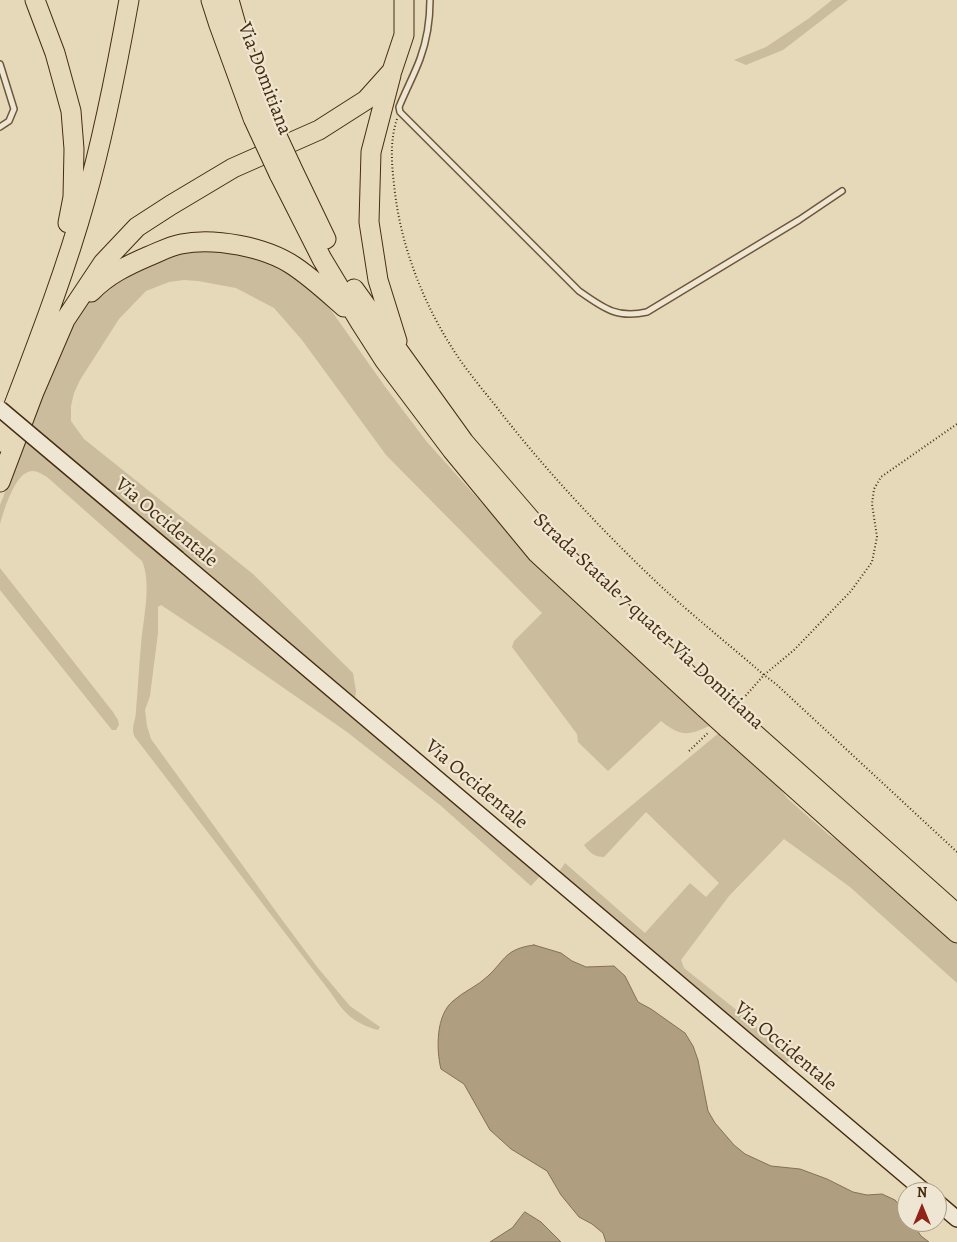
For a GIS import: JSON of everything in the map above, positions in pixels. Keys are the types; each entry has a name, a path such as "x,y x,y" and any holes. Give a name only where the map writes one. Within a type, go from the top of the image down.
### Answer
{"highway":[{"path":"36,0 56,54 71,111 74,149 72,197 52,305"},
{"path":"0,442 52,305 86,201 116,71 129,0"},
{"name":"Via Domitiana","path":"211,0 218,25 285,170"},
{"name":"Via Domitiana","path":"229,0 259,113"},
{"path":"402,359 378,280 369,222 371,152 392,71 404,35 404,0"},
{"path":"0,482 34,392 65,320 103,263 137,227 171,204 233,168 320,130 366,100 392,71"},
{"name":"Strada Statale 7 quater Via Domitiana","path":"285,170 345,277 402,359 464,442 550,541 661,650 709,703"},
{"name":"Strada Statale 7 quater Via Domitiana","path":"285,170 322,259 385,361 452,450 537,553 732,723 957,914"},
{"path":"65,320 100,282 128,265 180,244 210,241 266,252 293,265 325,290 360,322"},
{"name":"Strada Statale 7 quater Via Domitiana","path":"732,723 957,933"}],"street":[{"name":"Via Occidentale","path":"0,409 913,1182"},
{"path":"947,1210 957,1219"}],"lane":[{"path":"430,0 430,21 426,41 400,107 400,112 579,291 603,308 621,314 647,312 799,220 842,191"},
{"path":"0,64 14,109 9,121 0,127"}],"path":[{"path":"400,112 393,132 392,162 397,211 411,260 429,306 456,355 513,428 576,500 648,574 776,684 957,852"},
{"path":"764,675 794,650 851,591 872,562 877,537 872,504 874,489 880,477 957,424"}],"shaded area":[{"path":"832,0 848,0 783,50 746,65 734,60 766,47 808,19"},
{"path":"190,246 270,259 321,296 427,442 505,529 569,595 711,725 691,733 685,733 674,730 661,721 608,771 578,742 577,734 512,647 514,641 542,613 386,455 302,340 274,308 236,288 198,281 169,282 146,291 119,319 80,380 71,406 71,421 84,439 253,574 353,673 356,691 355,698 352,698 181,552 541,875 531,886 440,805 347,732 161,605 158,607 158,633 150,696 145,710 151,739 318,968 350,1006 380,1027 378,1030 362,1024 340,1006 134,736 133,729 147,591 142,561 47,477 36,471 28,472 18,480 10,495 0,524 0,505 72,326 88,303 115,276"},
{"path":"0,568 113,712 119,725 116,730 112,730 0,590"},
{"path":"720,732 768,774 788,799 829,835 847,846 957,942 957,983 850,887 784,839 729,896 681,960 684,968 794,1056 786,1063 558,873 565,863 645,933 690,883 706,897 719,883 646,812 604,857 592,854 584,845"},
{"path":"534,945 561,953 572,961 586,967 614,966 625,976 638,1002 685,1033 693,1046 698,1060 708,1111 715,1123 734,1145 745,1154 771,1166 800,1169 827,1179 853,1192 867,1195 882,1194 895,1200 897,1202 897,1232 918,1232 929,1242 606,1242 603,1233 579,1217 561,1195 547,1171 511,1149 490,1130 464,1084 441,1069 438,1042 440,1023 447,1007 457,997 484,980 511,952"},
{"path":"525,1212 541,1222 561,1242 490,1242 512,1228"}]}
